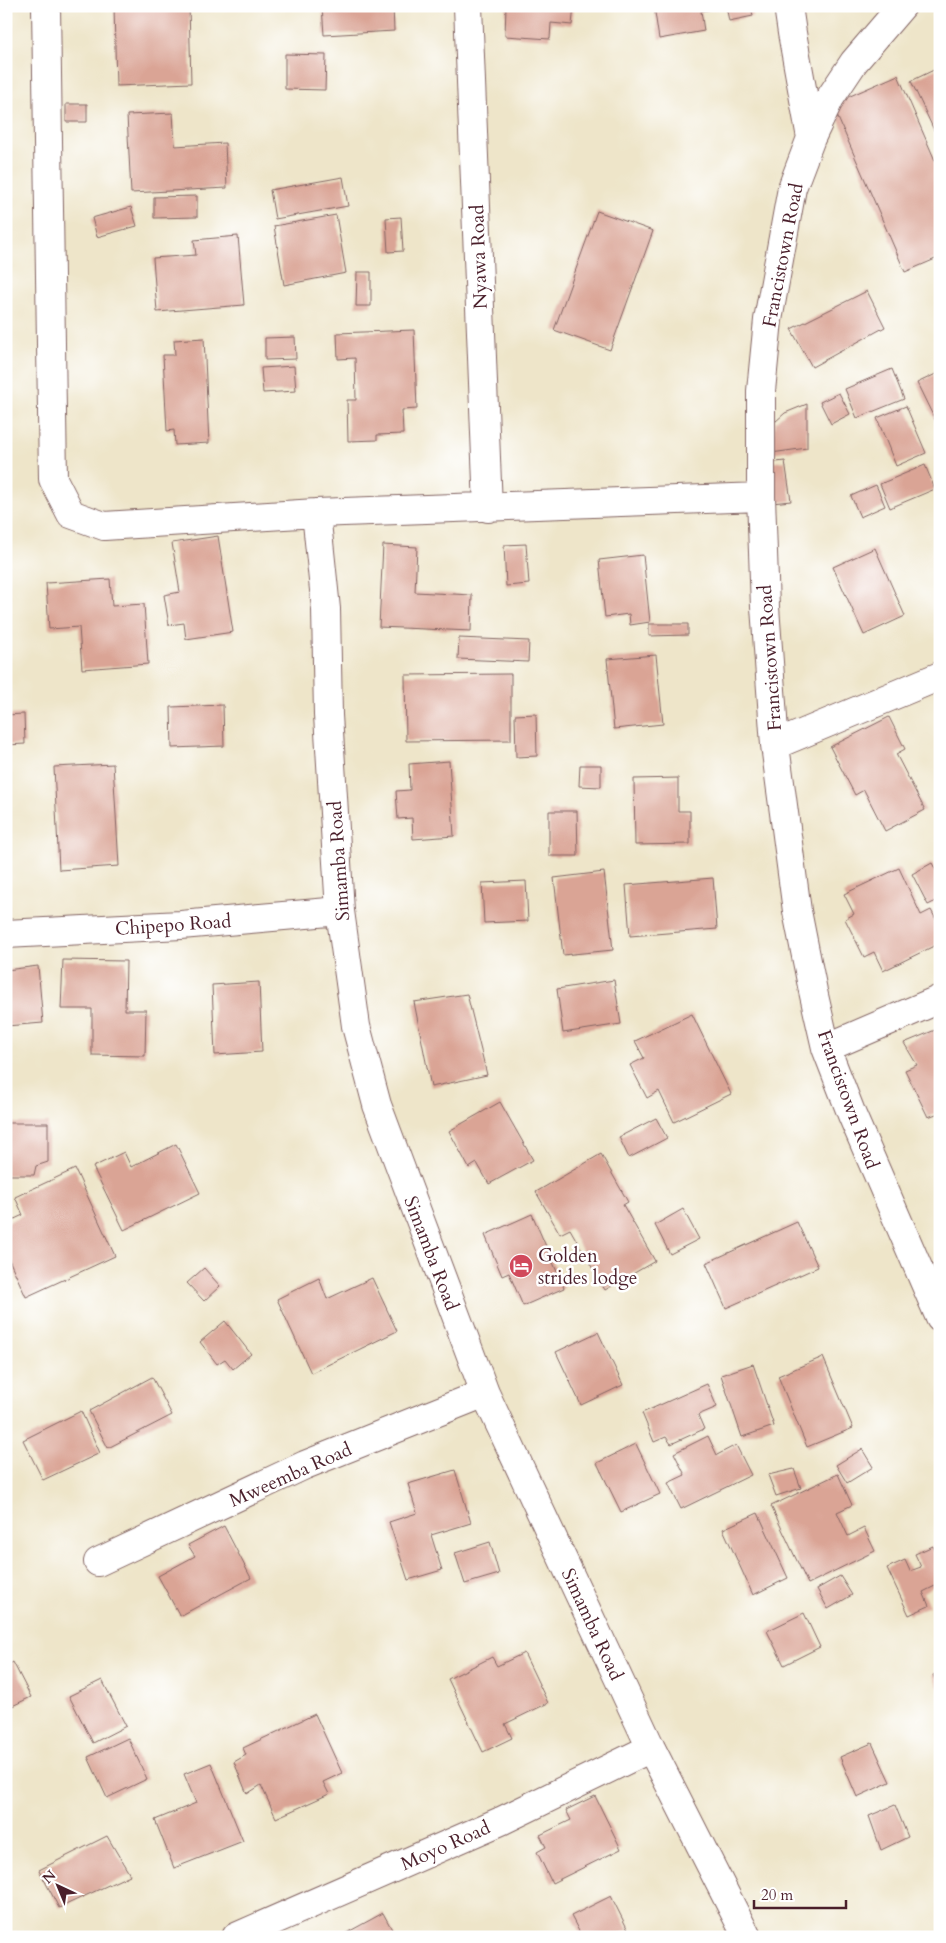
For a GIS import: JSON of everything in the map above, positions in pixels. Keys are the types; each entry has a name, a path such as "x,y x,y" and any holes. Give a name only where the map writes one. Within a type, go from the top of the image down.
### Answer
{"street":[{"path":"46,6 54,479 71,514 104,526 316,513 760,497"},
{"name":"Nyawa Road","path":"468,6 488,508"},
{"path":"788,6 811,138"},
{"name":"Francistown Road","path":"902,6 849,70 830,98 811,138 792,188 768,320 762,391 760,497 765,607 775,745 797,911 826,1048 876,1174 940,1318"},
{"name":"Simamba Road","path":"316,513 326,609 328,715 340,911 356,1026 377,1105 485,1393 651,1748 747,1937"},
{"path":"775,745 940,676"},
{"name":"Chipepo Road","path":"6,934 181,925 340,911"},
{"path":"826,1048 940,999"},
{"name":"Mweemba Road","path":"98,1562 305,1465 485,1393"},
{"name":"Moyo Road","path":"236,1937 501,1821 651,1748"}],"building":[{"path":"114,6 189,6 191,83 116,86"},
{"path":"322,6 393,6 394,31 324,35"},
{"path":"506,6 574,6 572,25 551,23 550,39 505,36"},
{"path":"654,6 726,7 701,11 704,31 659,39"},
{"path":"726,6 751,6 753,16 729,21"},
{"path":"285,54 326,55 325,90 285,89"},
{"path":"940,67 940,143 911,81"},
{"path":"898,75 940,172 940,257 905,272 832,104"},
{"path":"66,104 87,104 87,122 66,122"},
{"path":"173,113 175,146 225,143 227,188 131,193 127,115"},
{"path":"343,177 348,206 275,219 270,190"},
{"path":"197,196 197,217 154,218 154,197"},
{"path":"131,207 137,226 97,237 92,218"},
{"path":"6,210 11,210 11,247 6,247"},
{"path":"597,211 653,231 610,350 554,330"},
{"path":"336,215 346,273 284,285 274,226"},
{"path":"401,217 403,251 388,252 386,218"},
{"path":"238,236 244,305 157,312 153,258 196,255 194,240"},
{"path":"357,272 371,272 371,306 356,306"},
{"path":"867,291 885,327 812,367 791,329"},
{"path":"414,330 417,409 402,410 403,434 377,435 377,440 348,441 347,400 356,400 355,358 338,359 337,333"},
{"path":"295,337 296,359 265,360 265,338"},
{"path":"204,338 209,443 175,445 174,430 167,431 163,355 175,355 174,340"},
{"path":"294,366 296,391 263,393 261,368"},
{"path":"892,369 904,399 857,418 845,389"},
{"path":"940,372 940,430 917,383"},
{"path":"839,393 850,414 831,424 820,402"},
{"path":"807,404 807,448 771,453 775,422 785,413"},
{"path":"906,406 926,453 896,466 877,418"},
{"path":"785,461 791,501 772,503 767,463"},
{"path":"925,465 935,489 890,508 880,484"},
{"path":"876,485 885,506 860,517 851,496"},
{"path":"218,536 233,632 186,639 184,623 169,625 164,595 180,592 172,543"},
{"path":"526,544 529,584 506,586 504,545"},
{"path":"383,545 417,547 415,592 472,595 471,631 379,627"},
{"path":"875,548 905,616 864,635 833,567"},
{"path":"643,555 650,622 630,625 629,614 605,617 599,560"},
{"path":"6,576 8,576 11,634 6,634"},
{"path":"110,579 112,606 144,604 148,664 82,669 79,627 49,629 46,583"},
{"path":"649,624 688,624 688,635 649,636"},
{"path":"459,638 529,641 528,662 458,659"},
{"path":"656,655 663,724 614,729 607,659"},
{"path":"511,674 511,740 406,741 405,675"},
{"path":"223,705 224,746 172,748 171,707"},
{"path":"24,714 25,744 6,745 6,715"},
{"path":"536,714 537,756 516,757 515,715"},
{"path":"889,717 905,749 896,754 925,810 885,831 864,790 855,795 830,747"},
{"path":"449,761 454,836 413,839 412,818 398,819 396,791 410,790 409,764"},
{"path":"113,764 119,866 59,870 54,767"},
{"path":"580,765 601,765 601,787 579,786"},
{"path":"678,778 678,811 690,811 690,844 635,845 634,779"},
{"path":"549,811 577,811 578,856 549,856"},
{"path":"932,863 940,878 940,899 928,905 912,874"},
{"path":"899,868 921,915 931,910 940,927 940,943 883,971 874,952 864,957 845,919 854,914 844,894"},
{"path":"604,872 613,950 563,955 554,878"},
{"path":"713,878 717,929 630,936 626,885"},
{"path":"526,881 528,921 484,923 482,883"},
{"path":"63,960 126,961 125,1010 146,1010 145,1056 92,1055 92,1009 61,1009"},
{"path":"38,966 43,1023 6,1026 6,970"},
{"path":"614,980 621,1024 563,1033 557,989"},
{"path":"259,982 262,1052 215,1055 212,985"},
{"path":"467,994 487,1075 431,1087 414,1002"},
{"path":"692,1014 731,1094 674,1122 659,1091 647,1098 630,1065 644,1058 635,1041"},
{"path":"940,1028 940,1115 939,1113 928,1117 905,1070 917,1065 904,1043"},
{"path":"500,1102 533,1160 489,1184 477,1163 469,1168 449,1131"},
{"path":"656,1118 667,1138 629,1158 619,1137"},
{"path":"6,1123 48,1123 48,1162 36,1166 34,1175 6,1175"},
{"path":"176,1144 200,1193 124,1230 93,1167 124,1152 131,1167"},
{"path":"601,1154 628,1202 623,1205 655,1261 605,1290 570,1229 560,1234 536,1192"},
{"path":"75,1169 115,1256 26,1297 6,1253 6,1223 23,1215 15,1197"},
{"path":"683,1209 699,1239 670,1254 655,1225"},
{"path":"532,1214 564,1288 523,1306 509,1273 502,1276 485,1235"},
{"path":"797,1222 818,1267 726,1308 706,1263"},
{"path":"204,1268 220,1286 204,1301 187,1283"},
{"path":"319,1278 327,1299 372,1278 397,1331 311,1373 277,1299"},
{"path":"225,1321 251,1354 233,1369 225,1359 217,1364 200,1342"},
{"path":"598,1332 623,1385 581,1405 556,1352"},
{"path":"823,1357 853,1428 807,1447 778,1376"},
{"path":"753,1364 774,1426 742,1437 721,1375"},
{"path":"152,1377 172,1415 108,1448 89,1411"},
{"path":"707,1384 717,1407 698,1415 704,1429 671,1444 666,1437 654,1442 642,1413"},
{"path":"81,1411 100,1453 43,1480 23,1440"},
{"path":"708,1436 717,1455 736,1445 751,1475 681,1509 668,1483 685,1475 674,1453"},
{"path":"636,1444 660,1494 621,1512 597,1463"},
{"path":"862,1449 873,1467 847,1483 836,1465"},
{"path":"794,1469 801,1488 776,1496 768,1475"},
{"path":"455,1470 471,1523 431,1535 442,1570 408,1580 389,1522 417,1513 408,1484"},
{"path":"838,1474 852,1505 837,1512 848,1536 864,1528 875,1551 808,1584 771,1506"},
{"path":"758,1513 788,1578 753,1595 723,1529"},
{"path":"224,1526 251,1578 180,1616 158,1576 195,1556 188,1545"},
{"path":"490,1542 499,1574 465,1584 455,1553"},
{"path":"933,1546 940,1561 940,1596 935,1586 923,1592 929,1606 909,1615 887,1568 905,1560 910,1571 921,1567 915,1554"},
{"path":"840,1576 852,1595 828,1609 817,1589"},
{"path":"804,1613 820,1647 784,1665 767,1631"},
{"path":"524,1653 548,1703 505,1724 512,1738 483,1752 448,1679 492,1657 497,1666"},
{"path":"13,1662 31,1697 6,1709 6,1666"},
{"path":"940,1672 940,1690 933,1675"},
{"path":"102,1680 126,1726 93,1743 69,1696"},
{"path":"315,1714 342,1773 323,1782 329,1794 276,1818 261,1785 247,1794 234,1762 246,1755 243,1748"},
{"path":"128,1738 147,1779 107,1798 88,1757"},
{"path":"872,1743 890,1782 857,1797 840,1757"},
{"path":"211,1763 243,1841 174,1868 155,1820 196,1803 184,1774"},
{"path":"595,1796 621,1849 552,1883 537,1852 546,1847 540,1835 571,1820 566,1810"},
{"path":"895,1805 908,1837 881,1850 869,1816"},
{"path":"107,1836 130,1875 59,1908 39,1870"},
{"path":"611,1896 628,1930 613,1937 582,1937 571,1916"},
{"path":"383,1913 396,1937 339,1937"}],"place":[{"name":"Golden strides lodge","path":"521,1266"}]}
